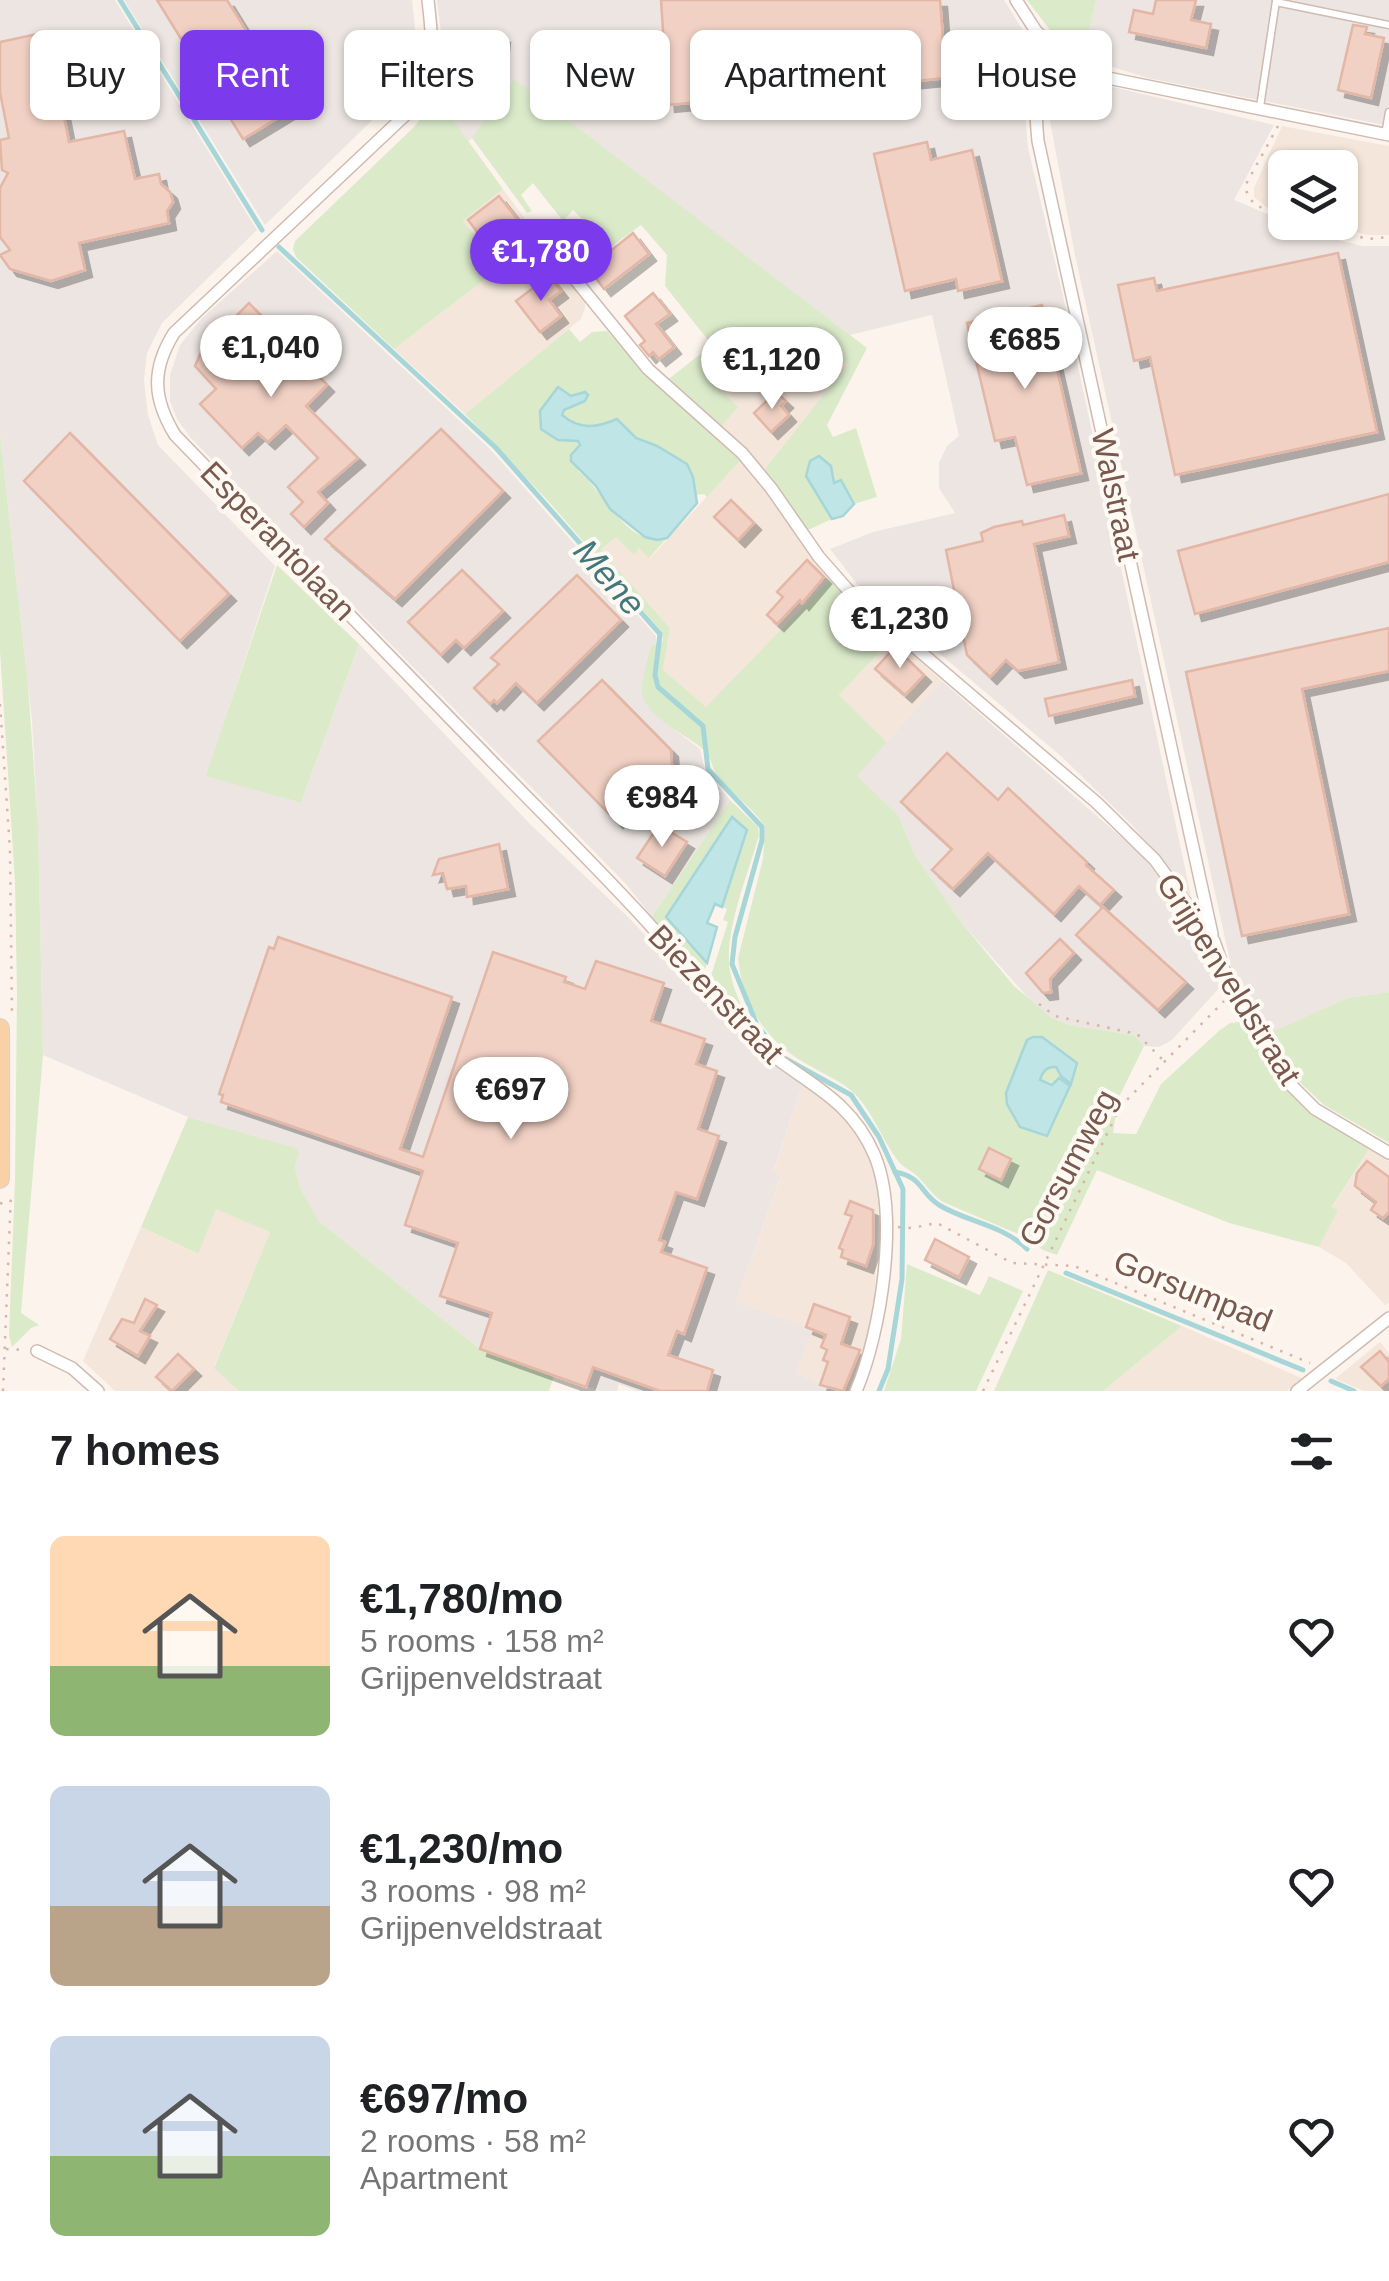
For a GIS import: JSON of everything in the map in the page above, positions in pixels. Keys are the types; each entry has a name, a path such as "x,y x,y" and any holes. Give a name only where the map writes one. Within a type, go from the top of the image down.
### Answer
{"main road":[{"path":"6,1022 6,1183"}],"street":[{"name":"Esperantolaan","path":"428,0 434,54 428,81 416,105 174,333 160,368 157,387 161,412 176,435 640,914"},
{"path":"1016,0 1035,30"},
{"path":"1112,79 1387,135"},
{"name":"Walstraat","path":"1037,120 1038,141 1214,941"},
{"name":"Grijpenveldstraat","path":"538,234 648,369 751,464 835,576 1108,814 1155,860 1214,941 1232,992 1291,1086 1315,1110 1389,1153"},
{"name":"Biezenstraat","path":"640,914 764,1051 795,1074 820,1086 850,1112 874,1153 885,1187 882,1286 876,1333 856,1391"},
{"path":"1298,1391 1389,1318"},
{"path":"37,1351 72,1368 98,1391"}],"lane":[{"path":"1260,109 1276,1 1389,25"},
{"path":"1387,135 1389,112"}],"path":[{"path":"1268,210 1248,200 1245,186 1284,116"},
{"path":"1358,237 1389,238"},
{"path":"0,704 10,850 6,1022"},
{"name":"Gorsumweg","path":"984,1391 1120,1107 1232,992"},
{"path":"1039,1004 1056,1016 1137,1034 1164,1061"},
{"path":"2,1391 11,1206 6,1183"},
{"path":"0,1203 11,1206"},
{"name":"Gorsumpad","path":"895,1227 937,1223 1012,1262 1074,1266 1325,1369"},
{"path":"4,1348 37,1351"}],"shaded area":[{"path":"0,0 115,0 134,30 30,30 30,120 160,120 160,73 180,105 180,120 189,120 257,230 162,323 147,353 144,380 148,415 158,445 275,566 207,776 301,803 359,644 530,824 628,917 763,1059 803,1082 773,1172 781,1176 736,1302 812,1329 796,1373 837,1391 637,1391 619,1384 617,1391 600,1391 480,1349 319,1221 300,1188 296,1148 188,1117 43,1055 32,720 0,435"},
{"path":"124,0 412,0 415,30 344,30 344,120 372,120 265,225 199,120 324,120 324,30 180,30 180,89 160,57 160,30 143,30"},
{"path":"437,0 1004,0 1023,30 941,30 941,120 1026,120 1028,148 1191,896 1132,825 1062,757 857,584 830,549 873,532 955,513 939,488 939,463 947,446 959,436 932,315 850,335 641,177 472,138 468,142 452,120 510,120 510,30 441,30"},
{"path":"1096,0 1389,0 1389,126 1148,78 1112,67 1112,30 1089,30"},
{"path":"1112,87 1274,125 1234,200 1268,214 1268,240 1338,240 1363,246 1389,246 1389,992 1348,998 1266,1034 1232,970 1075,255 1050,120 1112,120"},
{"path":"1282,126 1389,146 1389,235 1358,233 1358,150 1271,150"},
{"path":"1268,157 1268,208 1254,197"},
{"path":"503,189 585,301 585,308 581,319 465,414 394,349 501,267 463,221"},
{"path":"277,251 490,449 656,636 643,688 647,703 659,718 700,749 705,770 730,800 652,917 626,884 191,438 177,419 170,401 170,375 180,345 202,318"},
{"path":"793,326 849,363 764,470 720,428 718,388 736,368 750,380"},
{"path":"740,461 771,496 830,579 706,708 663,670 670,628 601,550 616,537 634,554 639,548 650,558"},
{"path":"894,637 942,681 887,742 839,695"},
{"path":"942,681 1144,857 1179,903 1206,947 1220,987 1172,1040 1159,1047 1144,1046 1134,1035 1069,1025 1052,1018 1030,1000 961,922 916,857 898,815 856,776"},
{"path":"803,1082 843,1113 866,1146 875,1172 879,1201 874,1311 854,1391 837,1391 796,1373 811,1329 736,1302 781,1177 773,1173"},
{"path":"1369,1149 1389,1161 1389,1302 1385,1305 1346,1263 1319,1247 1337,1211 1332,1208"},
{"path":"216,1208 270,1232 214,1367 239,1391 115,1391 83,1361 141,1227 197,1254"},
{"path":"1182,1326 1302,1378 1287,1391 1103,1391"},
{"path":"1380,1342 1389,1353 1389,1391 1364,1391 1335,1379"}],"green space":[{"path":"1027,0 1096,0 1089,30 1050,30"},
{"path":"514,79 530,91 530,120 568,120 867,348 827,425 833,437 856,428 877,497 854,504 841,481 834,485 810,461 806,477 832,519 808,530 764,470 848,364 793,327 750,380 735,368 718,388 738,407 720,428 666,381 712,345 665,286 667,255 641,225 611,247 573,210 563,221 533,183 521,195 532,211 527,213 472,138 485,120 510,120 510,85"},
{"path":"420,120 453,120 503,189 463,221 501,267 394,349 296,257 293,249 295,241"},
{"path":"569,329 580,342 592,332 607,331 646,374 740,461 707,497 695,495 693,477 657,446 636,438 617,419 588,426 562,416 564,410 579,404 578,393 571,396 563,392 540,411 541,429 568,441 578,441 578,471 628,527 652,539 667,538 649,558 639,548 634,555 616,537 601,550 670,628 663,670 706,707 830,579 894,637 839,695 887,742 857,776 898,815 916,857 961,922 1014,986 1052,1018 1069,1025 1134,1035 1144,1046 1118,1099 1113,1133 1136,1134 1161,1084 1220,1030 1239,1022 1304,1108 1369,1149 1332,1207 1338,1210 1319,1247 1229,1223 1097,1170 1057,1255 943,1202 900,1163 857,1096 796,1058 771,1036 745,993 738,958 763,859 765,827 718,776 703,749 652,712 645,702 645,669 651,646 663,641 662,632 549,502 465,414","holes":["1042,1037 1077,1063 1060,1071 1050,1067 1041,1077 1040,1080 1070,1087 1047,1136 1020,1127 1007,1104 1007,1093 1027,1040"]},
{"path":"0,435 28,685 38,824 43,1055 21,1313 39,1325 12,1347 9,1335 17,994 15,882 0,651"},
{"path":"277,565 359,644 301,803 206,776"},
{"path":"730,800 758,827 759,835 733,921 729,956 734,988 757,1035 709,982 728,922 723,920 727,909 722,907 747,830 666,917 707,963 703,975 652,917"},
{"path":"1389,992 1389,1143 1324,1105 1292,1075 1266,1034 1348,998"},
{"path":"188,1117 296,1148 300,1188 319,1221 480,1349 554,1376 549,1391 239,1391 214,1368 270,1232 216,1209 198,1254 141,1227"},
{"path":"907,1264 980,1295 989,1276 1023,1291 976,1391 884,1391 901,1339"},
{"path":"1048,1270 1182,1326 1103,1391 994,1391"}],"water":[{"path":"558,387 571,396 585,392 588,395 585,401 564,410 562,415 569,420 588,426 617,419 636,438 687,464 697,503 667,538 645,537 610,509 596,486 571,461 580,445 578,441 558,440 541,429 540,411"},
{"path":"819,456 831,466 834,483 841,480 854,504 843,516 832,519 806,476 810,461"},
{"path":"732,817 747,830 722,907 715,904 707,923 717,927 707,963 666,917"},
{"path":"1042,1037 1077,1063 1071,1084 1056,1067 1041,1077 1040,1080 1052,1085 1059,1078 1070,1086 1047,1136 1020,1127 1007,1104 1006,1093 1027,1040"}],"building":[{"path":"157,0 227,0 246,30 180,30 180,37"},
{"path":"661,0 940,0 941,78 921,80 921,30 690,30 690,103 670,105 670,30 663,30"},
{"path":"1156,0 1196,0 1191,20 1211,24 1206,48 1129,32 1134,10 1153,14"},
{"path":"1353,25 1367,27 1365,34 1384,38 1371,98 1338,90"},
{"path":"30,36 30,120 65,120 69,142 124,131 135,179 159,174 161,184 170,192 173,202 167,211 169,223 79,243 85,270 51,281 10,269 0,255 10,250 0,237 0,188 8,173 2,170 0,140 9,138 0,92 0,42"},
{"path":"231,120 274,120 243,139"},
{"path":"927,142 931,160 972,150 1002,281 958,291 956,279 905,291 874,154"},
{"path":"499,196 527,232 496,256 468,220"},
{"path":"633,233 649,254 604,289 586,265"},
{"path":"1338,253 1377,432 1175,475 1150,357 1134,361 1118,285 1154,278 1157,291"},
{"path":"549,276 561,291 549,300 561,316 540,332 516,301"},
{"path":"653,293 670,314 656,324 674,347 659,359 653,352 649,356 640,345 645,341 625,316"},
{"path":"249,303 327,385 306,406 358,458 318,492 328,503 304,527 291,514 303,502 288,487 318,458 286,425 268,442 258,433 242,448 200,404 216,389 195,366 202,350"},
{"path":"1042,305 1081,473 1027,485 1015,437 995,441 967,323"},
{"path":"776,392 786,401 781,406 789,415 771,432 754,413"},
{"path":"441,429 503,491 395,599 325,539"},
{"path":"70,433 229,594 180,641 24,481"},
{"path":"1389,494 1389,562 1195,614 1178,551"},
{"path":"731,500 754,523 738,540 714,517"},
{"path":"1064,515 1069,536 1034,544 1059,662 1018,671 1006,660 990,677 967,655 946,550 983,541 981,533 994,527"},
{"path":"807,560 824,577 777,624 767,615 783,597 777,592"},
{"path":"462,570 503,611 464,648 456,640 441,655 408,622"},
{"path":"577,575 621,620 537,703 516,683 497,703 494,700 490,704 474,688 499,664 491,658"},
{"path":"1389,628 1389,671 1302,689 1349,914 1242,936 1186,672"},
{"path":"895,647 924,675 905,695 875,669"},
{"path":"602,680 671,750 672,766 616,821 538,741"},
{"path":"1132,680 1135,696 1049,716 1045,699"},
{"path":"947,753 998,800 1008,788 1114,890 1100,905 1079,886 1054,914 988,853 953,889 932,870 952,849 901,802"},
{"path":"659,825 687,842 665,876 637,858"},
{"path":"499,844 508,889 467,897 466,886 447,889 443,873 433,875 439,859"},
{"path":"1103,907 1186,982 1158,1010 1076,935"},
{"path":"278,937 452,997 400,1149 423,1157 493,952 566,977 564,982 585,989 596,961 664,983 651,1021 705,1039 696,1064 717,1071 698,1129 719,1136 697,1199 676,1192 659,1240 665,1242 661,1252 707,1268 684,1334 677,1331 668,1355 713,1370 707,1391 660,1391 593,1367 586,1387 480,1349 492,1313 440,1296 458,1243 405,1225 423,1171 221,1102 223,1095 219,1094 269,947 274,949"},
{"path":"1060,939 1074,953 1050,979 1051,992 1043,993 1026,973"},
{"path":"989,1148 1011,1159 1001,1180 979,1169"},
{"path":"1367,1161 1389,1177 1389,1212 1383,1218 1371,1210 1376,1202 1355,1186 1357,1173"},
{"path":"850,1201 873,1210 873,1245 866,1266 841,1257 843,1250 839,1248 852,1216 845,1214"},
{"path":"935,1239 969,1257 959,1277 925,1260"},
{"path":"145,1299 157,1305 140,1331 150,1336 138,1356 110,1339 122,1319 134,1323"},
{"path":"814,1304 850,1317 841,1344 860,1350 843,1391 820,1385 828,1362 823,1360 827,1350 821,1347 826,1335 806,1327"},
{"path":"1380,1351 1389,1362 1389,1379 1381,1386 1361,1367"},
{"path":"178,1354 194,1369 172,1391 156,1377"}],"waterway":[{"name":"Mene","path":"120,0 262,230"},
{"name":"Mene","path":"279,247 496,448 660,634 655,675 658,687 703,726 708,769 762,827 732,964 757,1025 778,1052"},
{"name":"Mene","path":"786,1059 851,1095 879,1137 903,1189 902,1279 888,1369 879,1391"},
{"path":"895,1172 916,1181 939,1205 1007,1234 1027,1249"},
{"path":"1066,1273 1303,1370"},
{"path":"1331,1381 1354,1391"}]}
